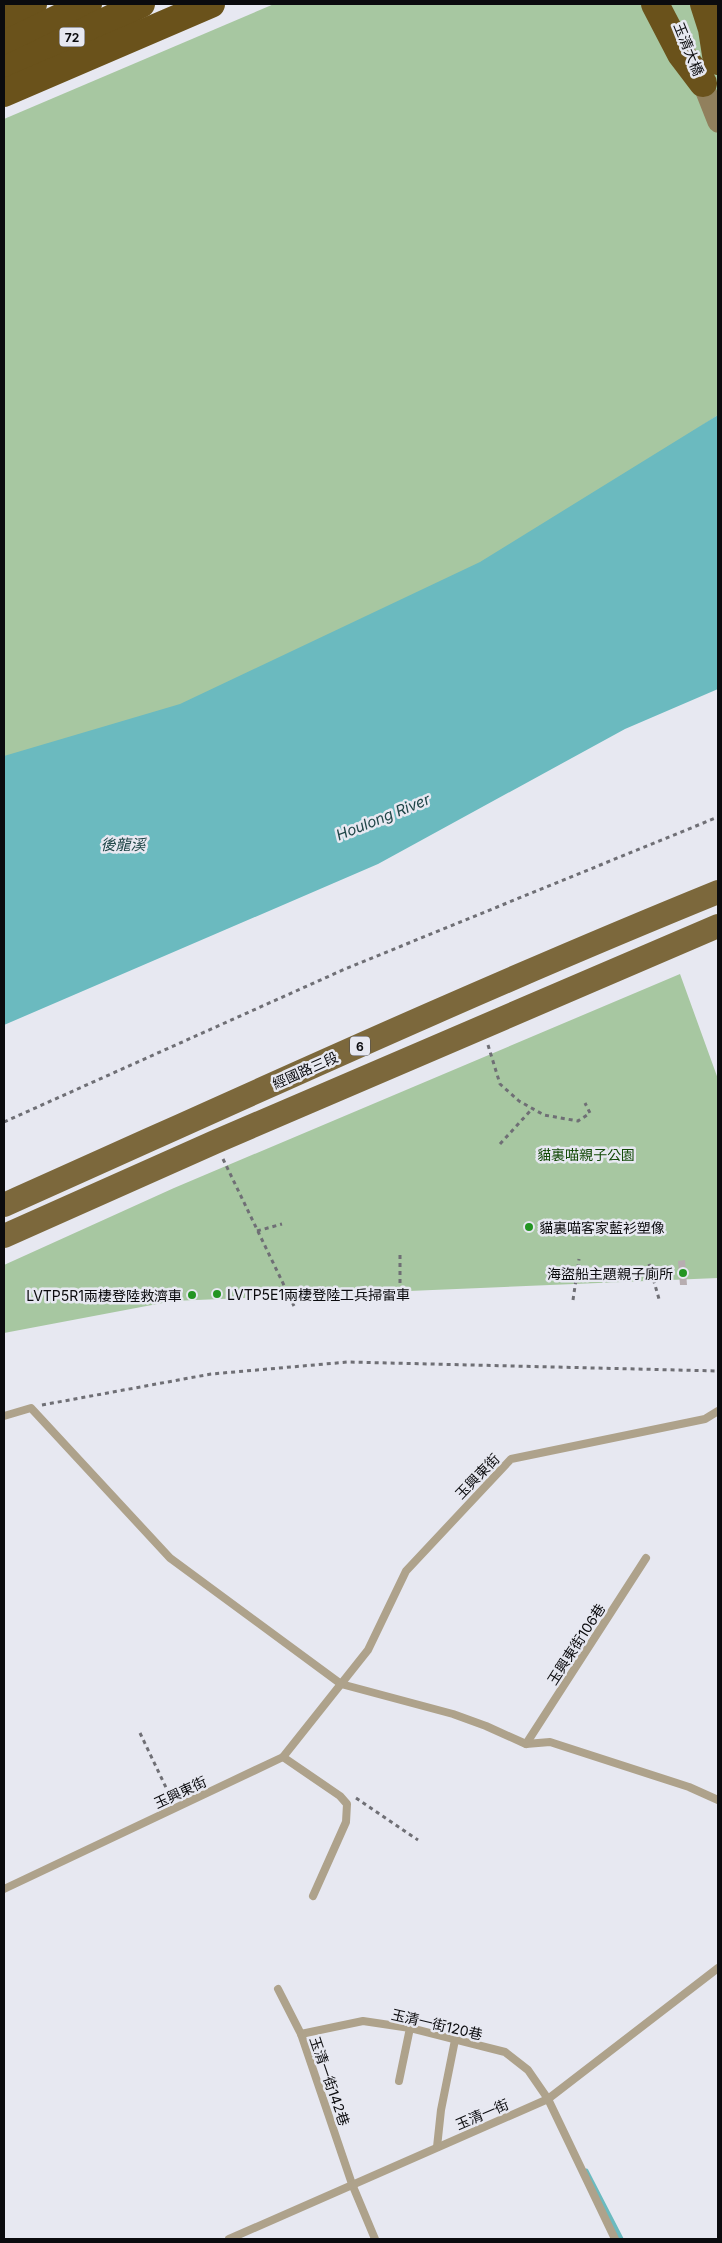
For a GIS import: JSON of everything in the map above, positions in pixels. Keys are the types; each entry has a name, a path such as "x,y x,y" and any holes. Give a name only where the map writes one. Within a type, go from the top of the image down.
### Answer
{"highway":[{"path":"4,20 33,4"},
{"name":"72","path":"4,45 88,4"},
{"name":"72","path":"4,71 141,4"},
{"path":"4,93 211,4"},
{"path":"655,4 681,54 713,69 712,29 704,4"}],"main road":[{"name":"經國路三段","path":"4,1205 321,1062 616,934 718,892"},
{"name":"6","path":"4,1236 215,1142 718,926"}],"street":[{"name":"玉清大橋","path":"670,4 713,69"},
{"name":"玉清大橋","path":"694,4 713,69 718,122"}],"lane":[{"path":"4,1416 31,1408 170,1558 341,1684 452,1714 486,1726 526,1744 550,1742 689,1787 718,1800"},
{"name":"玉興東街","path":"4,1889 282,1756 368,1650 406,1571 511,1459 705,1419 718,1411"},
{"name":"玉興東街106巷","path":"526,1744 646,1558"},
{"path":"282,1756 342,1799 346,1804 346,1822 313,1896"},
{"name":"玉清一街","path":"229,2239 548,2099 718,1968"},
{"name":"玉清一街142巷","path":"278,1989 301,2034 352,2184 375,2239"},
{"name":"玉清一街120巷","path":"301,2034 363,2021 410,2028 505,2052 528,2070 548,2099 615,2239"},
{"path":"399,2081 410,2028"},
{"path":"437,2147 441,2110 455,2040"}],"path":[{"path":"4,1122 345,970 718,817"},
{"path":"487,1044 500,1084 531,1110 544,1115 578,1121 590,1113 585,1103"},
{"path":"500,1144 531,1110"},
{"path":"222,1159 294,1306"},
{"path":"257,1231 282,1224"},
{"path":"400,1255 400,1301"},
{"path":"573,1300 579,1259"},
{"path":"649,1264 659,1299"},
{"path":"31,1408 211,1374 348,1362 718,1370"},
{"path":"140,1733 176,1807"},
{"path":"342,1799 352,1795 418,1840"}],"green space":[{"path":"274,4 718,4 718,415 4,889 4,119"},
{"name":"貓裏喵親子公園","path":"680,974 718,1079 718,1278 173,1301 4,1333 4,1265 174,1188"}],"water":[{"name":"後龍溪","path":"718,415 718,689 625,729 378,864 4,1025 4,756 180,704 480,562"}],"building":[{"name":"海盜船主題親子廁所","path":"685,1260 687,1285 680,1285 678,1261"}],"waterway":[{"path":"586,2171 621,2239"}],"place":[{"name":"貓裏喵客家藍衫塑像","path":"529,1227"},
{"name":"海盜船主題親子廁所","path":"683,1273"},
{"name":"LVTP5E1兩棲登陸工兵掃雷車","path":"217,1294"},
{"name":"LVTP5R1兩棲登陸救濟車","path":"192,1295"}],"water label":[{"name":"Houlong River","path":"383,817"}]}
